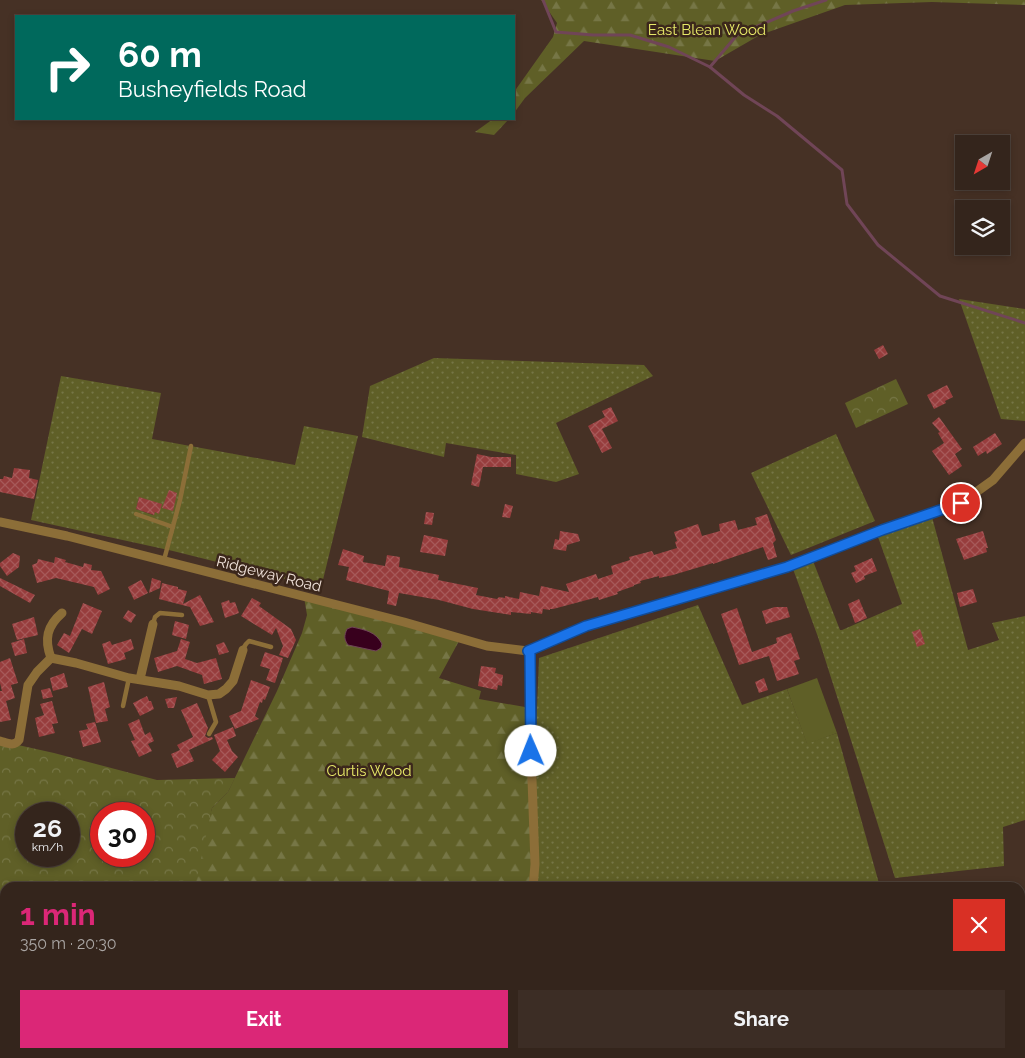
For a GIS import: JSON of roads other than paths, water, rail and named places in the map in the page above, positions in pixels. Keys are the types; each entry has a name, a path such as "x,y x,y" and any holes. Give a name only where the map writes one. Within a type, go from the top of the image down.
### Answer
{"street":[{"path":"533,882 530,652 586,626 787,567 882,530 961,503 994,480 1025,443"},
{"name":"Ridgeway Road","path":"0,522 67,536 404,622 487,646 530,652"},
{"path":"51,658 46,642 47,634 50,626 62,613"},
{"path":"140,679 153,624"},
{"path":"51,658 130,678 179,686 208,695 219,694 226,689 232,681 243,650"},
{"path":"0,742 11,744 19,740 28,685 37,672 51,658"}],"lane":[{"path":"163,562 173,527 190,446"},
{"path":"136,514 173,527"},
{"path":"153,624 155,618 160,613 182,615"},
{"path":"243,650 249,641 271,647"},
{"path":"123,706 130,678"},
{"path":"208,695 216,722 209,734"}],"waterway":[{"path":"543,0 556,32 630,35 669,47 710,67 744,95 777,116 842,170 847,204 878,245 940,296 1025,323"},
{"path":"710,67 737,35 793,11 826,0"}],"park label":[{"name":"East Blean Wood","path":"707,30"},
{"name":"Curtis Wood","path":"369,771"}]}
